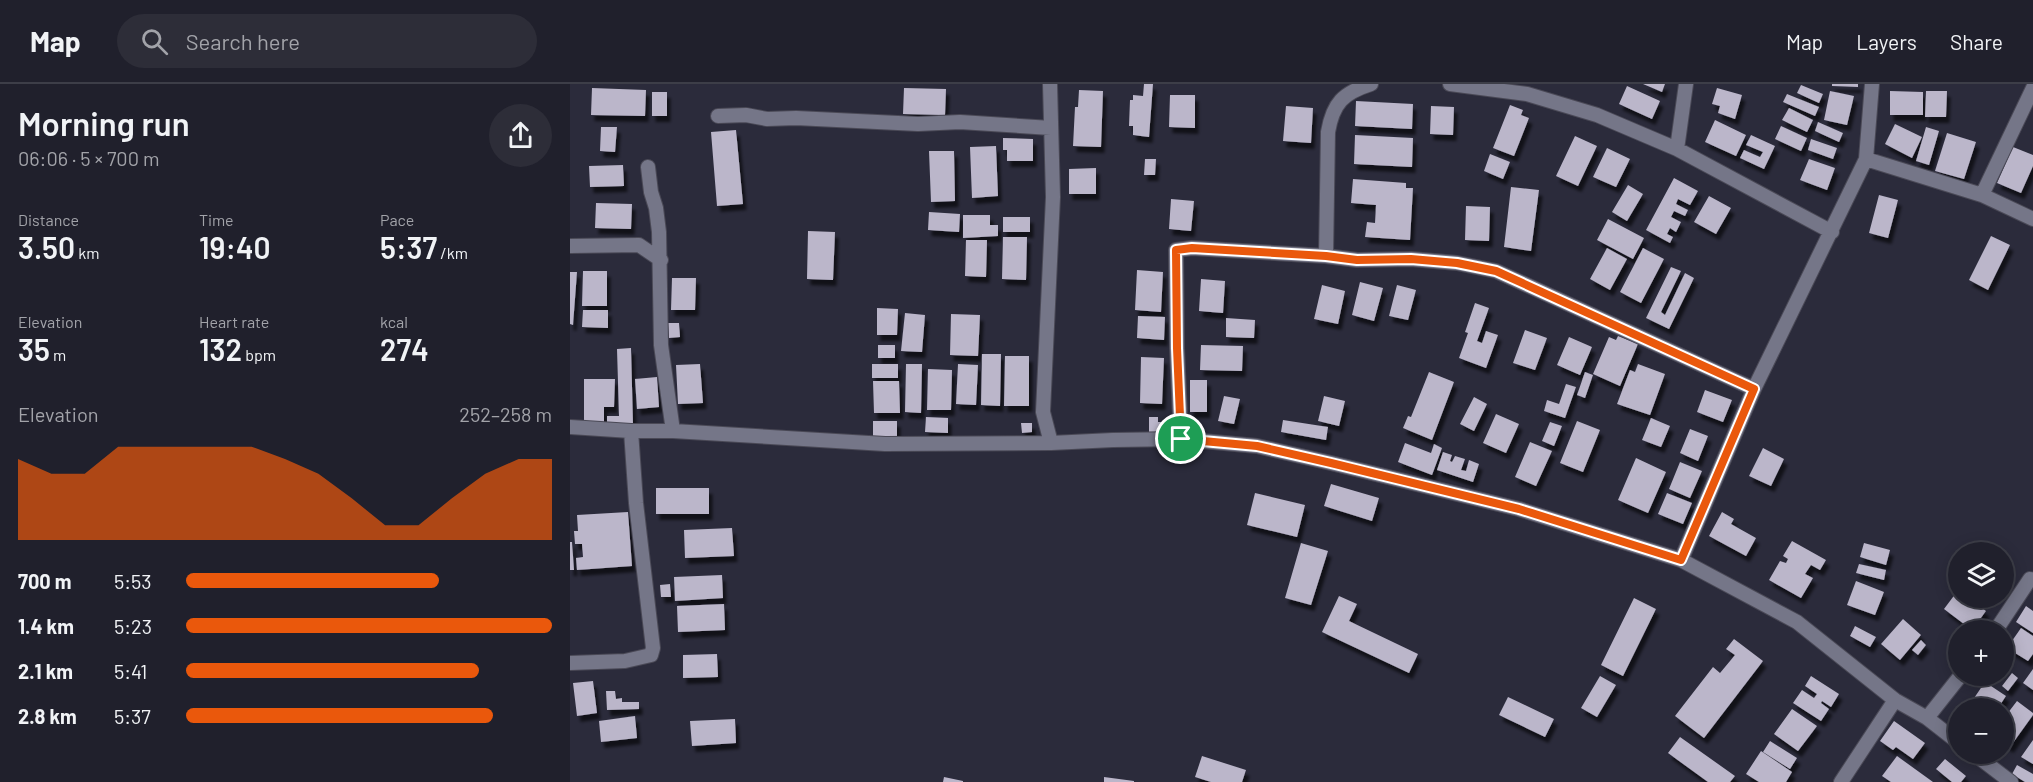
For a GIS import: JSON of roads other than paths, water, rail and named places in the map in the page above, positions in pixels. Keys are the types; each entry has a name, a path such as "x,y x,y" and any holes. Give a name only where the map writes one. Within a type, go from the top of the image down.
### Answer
{"street":[{"path":"1050,84 1053,197 1043,412 1051,443"},
{"path":"1326,256 1328,132 1331,113 1341,99 1358,88 1371,84"},
{"path":"1450,84 1527,94 1597,115 1677,149 1832,232"},
{"path":"1677,149 1686,84"},
{"path":"1681,560 1754,389 1866,159 1872,84"},
{"path":"1982,195 2033,88"},
{"path":"718,116 918,124 960,122 1051,128"},
{"path":"1866,159 1982,195 2033,219"},
{"path":"648,167 651,192 656,208 661,260 661,345 673,431"},
{"path":"570,246 639,245 661,260"},
{"path":"1181,439 1176,250 1192,248 1357,260 1411,259 1457,263 1496,271 1754,389"},
{"path":"570,427 885,444 1051,443 1181,439 1257,446 1519,509 1681,560 1797,622 1895,700 1927,718 1948,734"},
{"path":"570,663 625,661 651,655 653,648 636,503 631,431"},
{"path":"2003,620 2030,579 2033,580"},
{"path":"1927,718 1952,686"},
{"path":"1841,782 1895,700"},
{"path":"1987,764 2011,782"}]}
